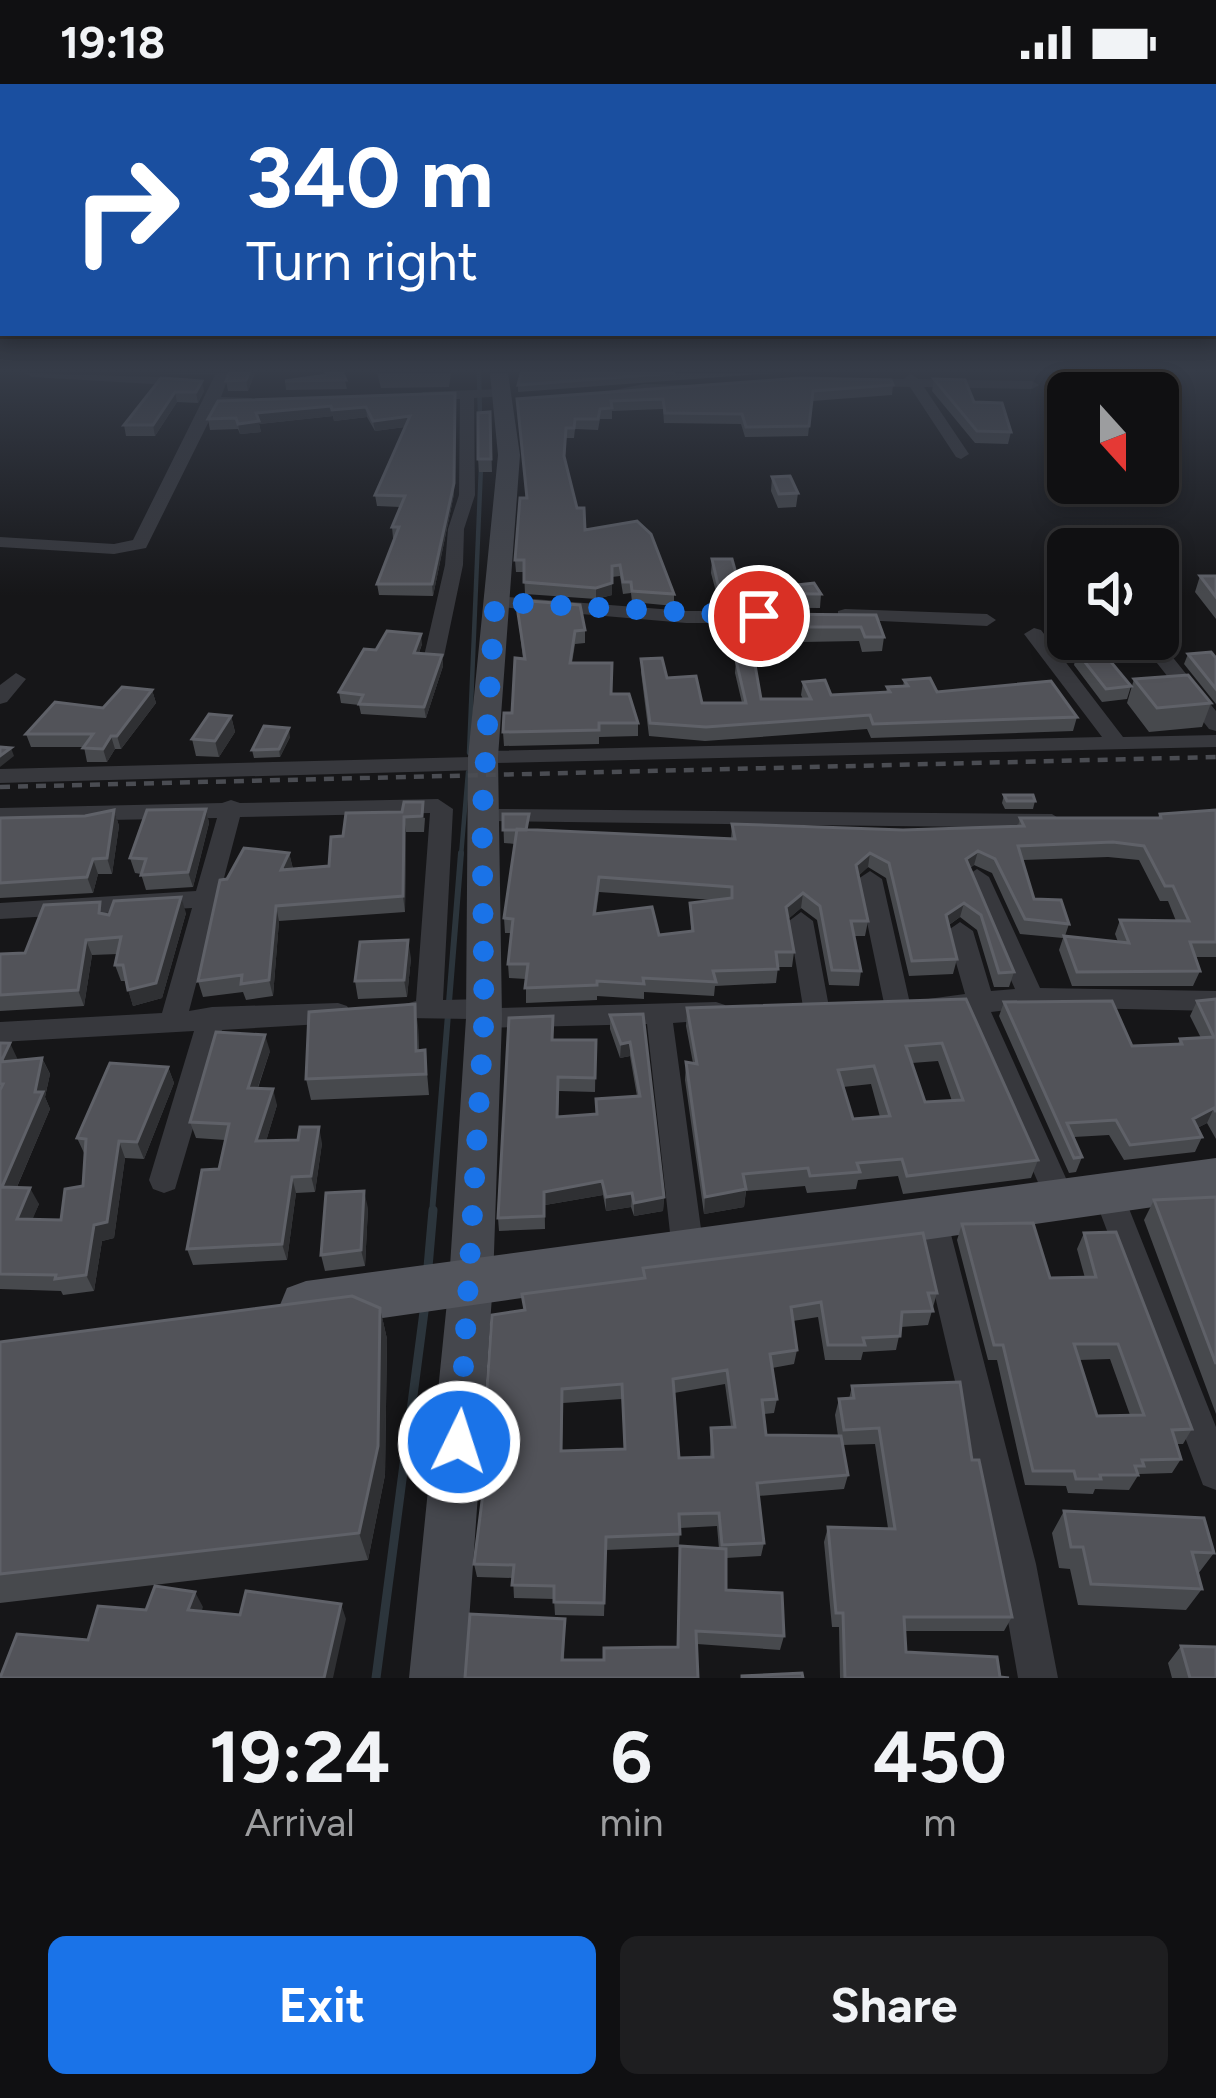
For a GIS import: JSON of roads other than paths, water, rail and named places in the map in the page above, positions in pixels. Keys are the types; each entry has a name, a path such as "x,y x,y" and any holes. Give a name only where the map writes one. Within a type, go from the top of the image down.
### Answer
{"main road":[{"path":"437,1678 441,1287 460,1011 482,816 472,762 495,602 509,465 505,447"},
{"path":"253,1312 1216,1178"}],"street":[{"path":"0,542 114,549 140,544 189,447"},
{"path":"434,656 454,566 455,529 479,447"},
{"path":"957,447 961,454"},
{"path":"495,602 686,616 987,620"},
{"path":"1034,634 1118,745"},
{"path":"1165,660 1216,725"},
{"path":"0,698 16,680"},
{"path":"0,776 1216,741"},
{"path":"0,815 428,802 442,809 460,1011"},
{"path":"173,1019 231,807"},
{"path":"482,816 1075,820"},
{"path":"977,877 1000,934 1012,944 1031,998"},
{"path":"870,879 888,1008 1031,998 1216,1001"},
{"path":"0,911 205,899"},
{"path":"801,921 816,1007"},
{"path":"960,931 978,1005 1083,1193 1216,1472"},
{"path":"0,1031 378,1012 659,1015 749,1010"},
{"path":"659,1015 688,1251"},
{"path":"164,1180 212,1017"},
{"path":"931,1215 1017,1564 1038,1678"}],"waterway":[{"path":"469,753 481,466"},
{"path":"461,856 468,772"},
{"path":"432,1213 461,853"},
{"path":"428,1267 433,1210"},
{"path":"376,1678 425,1304"}],"railway":[{"path":"0,787 1216,757"}]}
